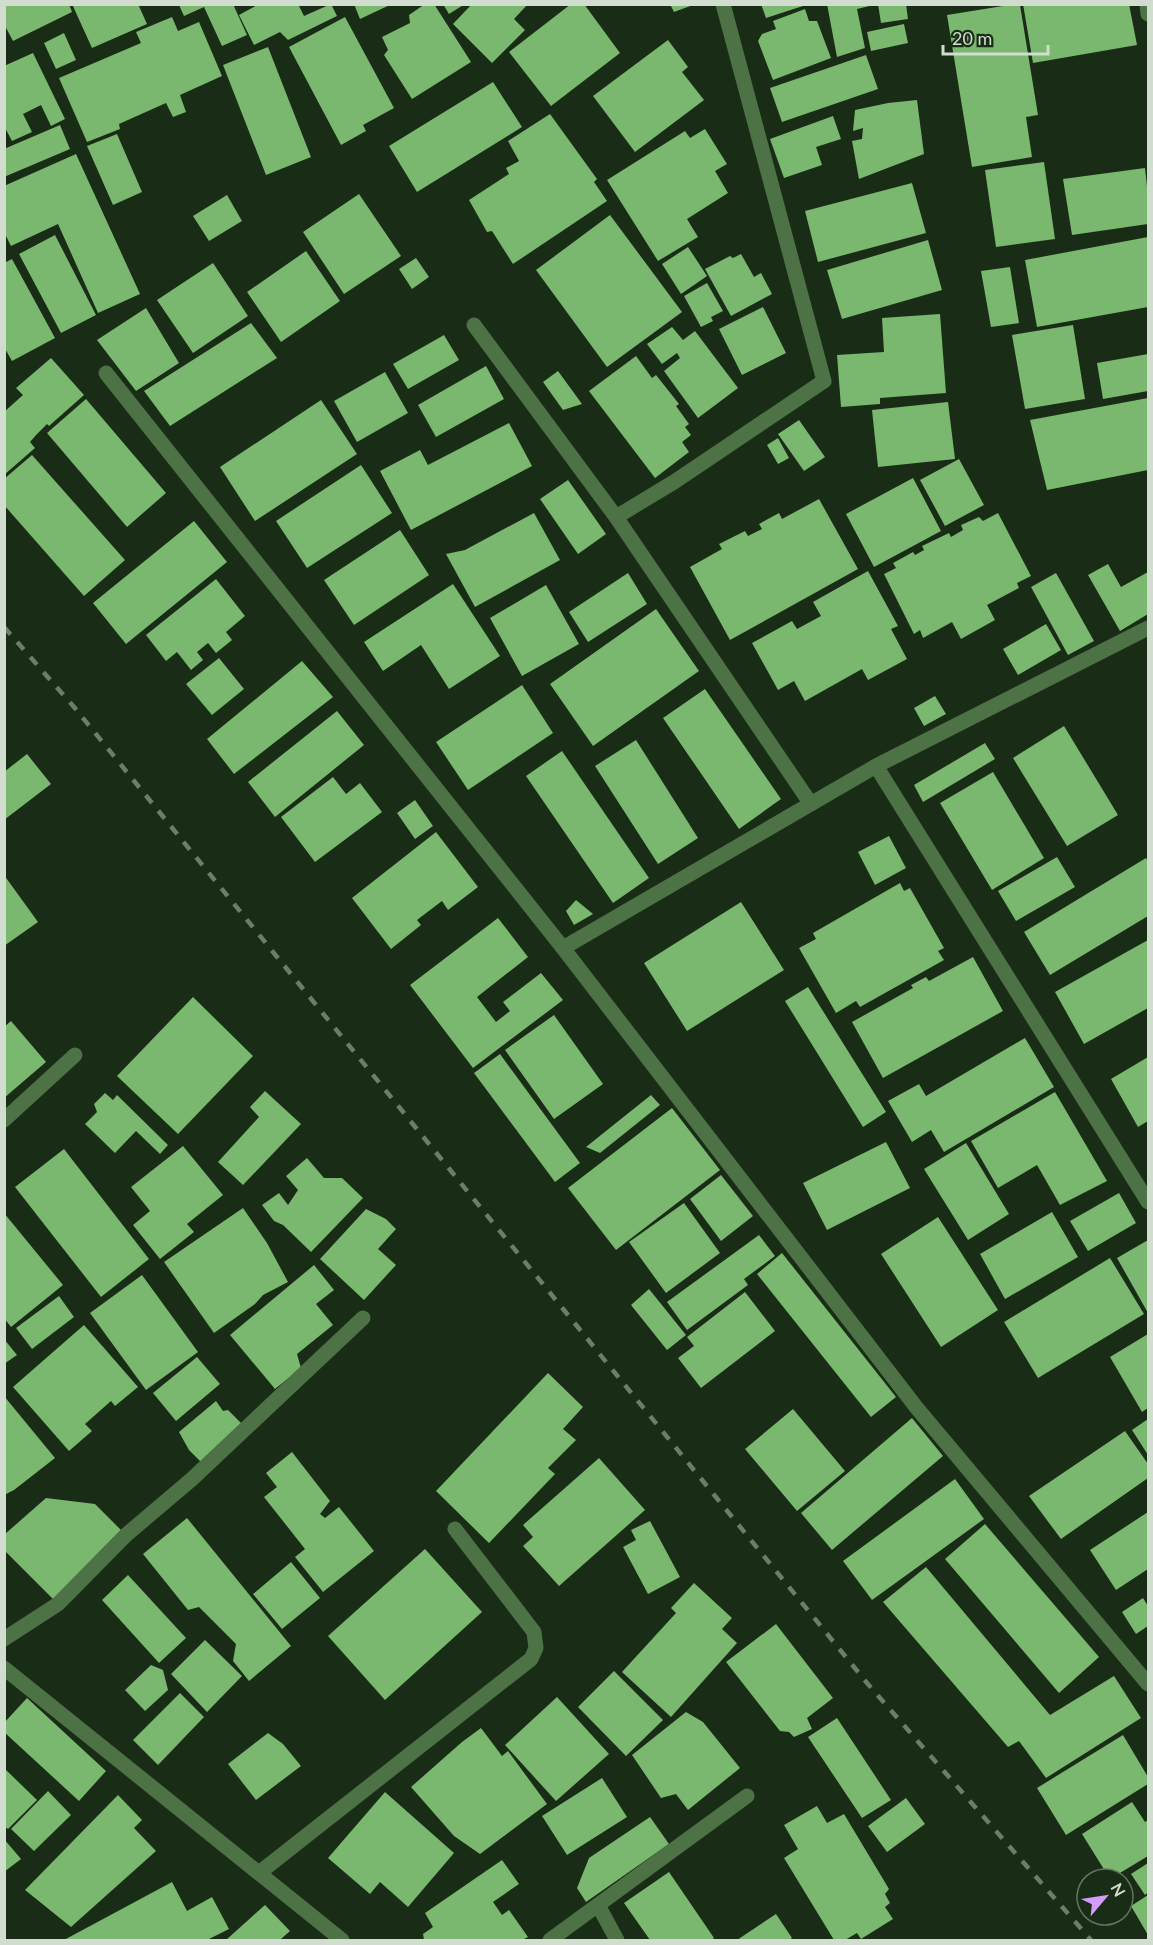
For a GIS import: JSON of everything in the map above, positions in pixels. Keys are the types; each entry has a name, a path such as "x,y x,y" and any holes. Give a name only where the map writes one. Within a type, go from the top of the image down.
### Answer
{"street":[{"path":"616,517 674,482 824,381 723,4"},
{"path":"1147,4 1149,14"},
{"path":"474,325 616,517 811,804"},
{"path":"106,373 563,948 916,1407 1149,1684"},
{"path":"563,948 876,766 1149,628"},
{"path":"876,766 1149,1202"},
{"path":"4,1120 75,1055"},
{"path":"4,1639 58,1604 126,1535 192,1479 363,1318"},
{"path":"259,1873 531,1659 536,1648 534,1632 455,1529"},
{"path":"4,1668 342,1941"},
{"path":"550,1941 747,1796"},
{"path":"598,1905 617,1941"}],"building":[{"path":"4,4 69,4 72,12 13,41 4,24"},
{"path":"72,4 138,4 147,24 92,48"},
{"path":"233,4 247,35 222,46 204,7 184,16 179,5"},
{"path":"259,4 298,4 304,16 331,4 337,16 288,40 280,32 254,45 239,15"},
{"path":"354,4 392,4 360,19"},
{"path":"425,4 434,4 471,62 412,99 384,55 388,50 382,37 410,23 409,15"},
{"path":"443,4 465,4 449,14"},
{"path":"472,4 528,4 514,19 525,30 492,63 453,24"},
{"path":"571,4 584,4 620,53 551,106 509,52"},
{"path":"670,4 693,4 693,5 674,12"},
{"path":"761,4 805,4 806,5 766,18"},
{"path":"827,4 878,4 857,9 865,48 837,57"},
{"path":"878,4 906,4 908,19 881,23"},
{"path":"1023,4 1129,4 1137,45 1033,63"},
{"path":"1020,5 1038,115 1026,117 1032,157 972,167 947,15"},
{"path":"805,9 809,21 817,21 831,58 773,80 758,41 762,34 776,29 773,21"},
{"path":"172,17 178,31 199,22 222,76 180,95 186,112 173,117 166,103 119,124 120,129 87,142 59,78 141,43 136,32"},
{"path":"345,17 394,108 363,125 366,131 341,145 289,47"},
{"path":"904,24 908,43 871,51 867,32"},
{"path":"64,33 76,60 56,69 44,43"},
{"path":"668,40 688,67 682,72 704,100 635,152 593,96"},
{"path":"268,47 311,157 266,175 223,65"},
{"path":"33,53 65,119 51,126 41,105 23,114 32,132 12,141 4,126 4,66"},
{"path":"866,55 878,89 782,122 770,88"},
{"path":"493,82 522,127 417,192 389,146"},
{"path":"917,100 924,154 859,179 852,141 862,139 863,128 853,131 855,110"},
{"path":"550,114 597,179 594,182 607,201 513,264 492,231 487,232 469,200 509,174 506,168 519,161 508,141"},
{"path":"833,116 841,139 816,147 822,165 784,178 770,139"},
{"path":"60,125 70,149 4,177 4,149"},
{"path":"705,129 727,164 715,171 728,193 687,219 698,237 658,261 607,180 685,131 690,138"},
{"path":"117,134 142,192 113,205 87,146"},
{"path":"76,154 140,294 98,313 58,224 11,246 4,232 4,186"},
{"path":"1044,162 1055,239 996,247 985,170"},
{"path":"1145,168 1148,224 1072,235 1063,179"},
{"path":"912,183 926,233 818,262 805,211"},
{"path":"359,194 401,256 344,294 303,232"},
{"path":"227,195 242,221 209,241 193,216"},
{"path":"610,215 682,312 607,367 536,270"},
{"path":"55,235 96,315 61,333 19,254"},
{"path":"1148,237 1148,307 1037,327 1025,260"},
{"path":"928,240 942,290 842,319 827,270"},
{"path":"688,247 707,276 681,294 662,264"},
{"path":"306,251 340,301 281,342 247,292"},
{"path":"741,254 754,277 761,273 772,294 731,316 705,269 730,256 733,258"},
{"path":"416,258 429,277 412,289 399,269"},
{"path":"12,259 55,338 12,361 4,347 4,263"},
{"path":"213,263 248,316 193,353 157,300"},
{"path":"1010,267 1019,323 991,327 981,271"},
{"path":"707,283 723,311 711,317 713,321 701,327 684,296"},
{"path":"763,307 786,353 742,375 719,329"},
{"path":"146,308 179,363 136,391 97,340"},
{"path":"940,314 946,393 880,398 880,404 841,407 837,355 884,352 882,318"},
{"path":"251,323 277,358 170,426 144,391"},
{"path":"1073,325 1085,399 1025,409 1012,335"},
{"path":"672,327 683,340 695,331 738,388 698,418 664,371 680,358 677,353 662,364 647,344"},
{"path":"444,335 459,360 408,389 393,364"},
{"path":"1148,354 1148,391 1103,399 1097,363"},
{"path":"636,356 652,378 656,375 679,404 676,406 689,424 685,427 691,435 682,442 689,452 655,478 589,391"},
{"path":"51,358 84,395 37,434 30,442 35,448 4,475 4,412 23,395 16,388"},
{"path":"486,366 504,399 436,437 418,405"},
{"path":"558,371 582,404 563,410 543,382"},
{"path":"385,372 408,413 357,442 334,401"},
{"path":"1148,398 1148,470 1047,490 1030,420"},
{"path":"86,399 166,493 127,527 47,433"},
{"path":"321,400 357,454 255,521 220,467"},
{"path":"948,402 955,459 878,467 872,410"},
{"path":"799,420 825,457 804,471 778,434"},
{"path":"509,423 532,466 411,530 380,471 420,450 428,465"},
{"path":"778,438 789,458 778,464 767,445"},
{"path":"32,455 125,560 84,596 4,505 4,479"},
{"path":"959,459 984,505 945,526 920,480"},
{"path":"361,465 392,513 307,568 276,521"},
{"path":"913,478 941,531 874,567 846,514"},
{"path":"568,480 606,534 578,554 540,499"},
{"path":"819,499 858,569 730,640 690,567 722,549 719,544 745,531 748,536 762,529 759,524 779,513 782,519"},
{"path":"534,513 560,560 475,607 446,554 465,550"},
{"path":"998,513 1031,576 1017,583 1019,588 987,605 995,620 961,639 952,622 923,638 920,630 914,634 884,574 896,568 893,563 913,552 915,555 924,550 922,546 949,533 951,537 963,530 961,525 979,517 983,521"},
{"path":"194,521 227,562 126,644 93,603"},
{"path":"400,530 429,575 354,625 324,580"},
{"path":"1108,564 1121,587 1148,572 1148,614 1120,631 1088,575"},
{"path":"868,571 898,626 891,629 907,659 868,680 862,669 805,701 794,681 778,690 752,643 792,621 797,629 821,616 813,602"},
{"path":"628,573 647,604 588,642 569,612"},
{"path":"1056,573 1094,641 1068,655 1031,587"},
{"path":"216,579 245,616 226,632 232,640 216,653 208,643 197,652 203,660 191,670 177,652 166,661 146,635"},
{"path":"453,584 500,656 449,689 421,645 383,671 364,642"},
{"path":"546,585 579,644 522,676 490,618"},
{"path":"656,609 699,671 593,746 550,684"},
{"path":"1046,624 1061,650 1018,675 1003,649"},
{"path":"219,658 244,689 212,715 186,684"},
{"path":"302,661 333,697 234,774 207,739"},
{"path":"522,685 553,733 468,790 436,742"},
{"path":"705,689 781,799 739,829 663,718"},
{"path":"935,696 946,714 924,726 914,708"},
{"path":"337,711 364,745 275,817 248,782"},
{"path":"1064,726 1118,815 1067,846 1013,758"},
{"path":"636,740 698,838 658,864 595,766"},
{"path":"985,743 995,759 923,802 914,785"},
{"path":"562,751 649,878 613,903 526,776"},
{"path":"27,754 51,784 4,820 4,772"},
{"path":"993,772 1044,858 992,890 940,803"},
{"path":"333,777 346,794 360,783 382,812 315,862 281,817"},
{"path":"415,800 433,826 415,839 397,813"},
{"path":"436,832 478,887 448,910 442,901 417,920 421,925 391,949 352,898"},
{"path":"889,836 906,868 875,885 858,852"},
{"path":"1057,857 1075,887 1016,921 998,891"},
{"path":"1146,858 1148,862 1148,916 1050,975 1024,932"},
{"path":"4,875 38,922 4,946"},
{"path":"900,883 904,891 910,888 944,948 938,951 944,960 860,1007 856,1001 836,1013 799,948 816,939 813,933"},
{"path":"576,900 593,914 574,925 566,911"},
{"path":"741,902 784,970 687,1031 644,963"},
{"path":"498,918 528,957 477,997 496,1022 510,1011 503,1002 541,973 563,1000 473,1068 410,985"},
{"path":"1148,940 1148,1008 1084,1044 1055,992"},
{"path":"973,957 1003,1011 883,1078 852,1022 913,988 911,985 926,977 929,981"},
{"path":"808,987 886,1112 863,1127 785,1001"},
{"path":"193,997 253,1056 178,1134 117,1076"},
{"path":"554,1015 603,1084 554,1119 505,1050"},
{"path":"11,1021 46,1062 4,1098 4,1027"},
{"path":"1025,1038 1054,1087 944,1152 931,1130 912,1142 888,1101 919,1084 926,1096"},
{"path":"500,1054 580,1163 555,1182 474,1073"},
{"path":"1148,1057 1148,1121 1138,1127 1111,1079"},
{"path":"265,1091 301,1124 243,1185 218,1162 259,1117 250,1107"},
{"path":"1055,1092 1107,1181 1060,1205 1037,1165 998,1188 971,1141"},
{"path":"105,1093 113,1100 117,1095 168,1145 160,1154 136,1131 115,1153 85,1124 97,1112 94,1104"},
{"path":"651,1095 660,1105 600,1153 586,1147"},
{"path":"672,1108 720,1170 616,1250 568,1188"},
{"path":"886,1142 910,1188 827,1230 803,1183"},
{"path":"966,1143 1009,1214 968,1240 924,1169"},
{"path":"183,1146 223,1195 187,1224 194,1232 160,1259 133,1225 150,1211 131,1187"},
{"path":"64,1149 149,1259 101,1297 15,1187"},
{"path":"307,1158 324,1178 342,1178 363,1198 311,1252 283,1225 274,1221 262,1205 279,1193 288,1205 298,1190 286,1176"},
{"path":"721,1175 753,1216 721,1241 690,1199"},
{"path":"1119,1193 1136,1223 1088,1251 1070,1221"},
{"path":"684,1203 720,1253 666,1293 629,1242"},
{"path":"243,1208 267,1243 288,1282 263,1295 255,1304 214,1333 164,1262"},
{"path":"366,1209 386,1219 396,1229 378,1249 396,1265 364,1300 320,1259"},
{"path":"1052,1212 1078,1257 1005,1299 980,1254"},
{"path":"4,1213 63,1285 11,1327 4,1318"},
{"path":"938,1217 998,1310 941,1347 881,1254"},
{"path":"759,1235 775,1256 744,1279 748,1285 687,1330 667,1302"},
{"path":"1148,1240 1148,1313 1117,1258"},
{"path":"782,1253 896,1397 871,1417 757,1274"},
{"path":"1110,1258 1144,1314 1038,1378 1004,1322"},
{"path":"314,1265 334,1290 316,1304 333,1325 297,1354 301,1368 275,1389 230,1335"},
{"path":"142,1275 198,1352 146,1390 90,1313"},
{"path":"649,1289 686,1335 667,1350 631,1305"},
{"path":"745,1292 775,1331 701,1388 678,1358 694,1346 687,1337"},
{"path":"59,1296 74,1317 32,1349 16,1328"},
{"path":"84,1325 138,1387 115,1406 111,1401 85,1424 92,1431 69,1451 13,1387"},
{"path":"1148,1334 1148,1408 1142,1412 1110,1357"},
{"path":"4,1339 17,1355 4,1364"},
{"path":"197,1357 220,1384 176,1421 153,1393"},
{"path":"548,1373 583,1407 563,1429 576,1440 548,1468 555,1474 489,1543 436,1491"},
{"path":"4,1396 55,1458 14,1490 4,1495"},
{"path":"216,1401 223,1411 228,1410 244,1426 205,1466 189,1450 179,1432"},
{"path":"793,1409 845,1471 797,1511 745,1449"},
{"path":"912,1418 943,1456 832,1550 801,1513"},
{"path":"1148,1419 1148,1455 1132,1430"},
{"path":"1125,1431 1148,1464 1148,1478 1061,1539 1029,1496"},
{"path":"292,1452 330,1501 320,1514 325,1518 339,1507 374,1551 323,1592 295,1557 305,1549 264,1497 277,1487 266,1473"},
{"path":"599,1458 645,1510 559,1586 523,1546 533,1537 523,1525"},
{"path":"955,1479 984,1519 872,1600 843,1561"},
{"path":"46,1498 95,1504 126,1535 58,1604 4,1550 5,1534"},
{"path":"1148,1512 1148,1569 1116,1590 1090,1550"},
{"path":"187,1518 291,1646 249,1681 233,1661 236,1644 199,1607 188,1610 143,1554"},
{"path":"650,1521 680,1577 648,1594 623,1547 636,1540 631,1530"},
{"path":"985,1524 1099,1657 1059,1693 945,1559"},
{"path":"425,1549 482,1612 385,1700 328,1636"},
{"path":"291,1562 320,1598 282,1629 253,1594"},
{"path":"926,1567 1050,1715 1114,1676 1141,1718 1046,1778 1019,1741 1008,1747 883,1602"},
{"path":"128,1575 186,1638 159,1663 102,1600"},
{"path":"694,1583 732,1618 722,1629 737,1643 671,1717 622,1672 676,1613 671,1608"},
{"path":"1143,1598 1148,1606 1148,1626 1136,1634 1122,1612"},
{"path":"776,1624 833,1698 807,1718 812,1729 794,1737 789,1732 780,1731 726,1662"},
{"path":"205,1640 242,1676 207,1712 171,1674"},
{"path":"151,1665 163,1670 168,1690 145,1711 125,1690"},
{"path":"614,1671 663,1720 626,1756 578,1707"},
{"path":"180,1693 204,1717 158,1765 133,1740"},
{"path":"557,1697 609,1754 556,1801 505,1745"},
{"path":"27,1698 106,1771 79,1801 4,1732 4,1723"},
{"path":"686,1712 703,1722 740,1768 688,1810 676,1794 661,1798 632,1755"},
{"path":"837,1718 891,1800 862,1818 808,1737"},
{"path":"481,1728 502,1756 508,1751 547,1804 480,1854 454,1836 411,1787"},
{"path":"268,1733 283,1744 301,1766 256,1800 228,1764"},
{"path":"1123,1735 1148,1777 1148,1784 1066,1835 1037,1788"},
{"path":"4,1768 37,1800 8,1829 4,1826"},
{"path":"602,1778 627,1817 567,1855 542,1816"},
{"path":"48,1791 71,1815 34,1851 11,1829"},
{"path":"385,1792 454,1853 408,1907 380,1882 370,1894 328,1858"},
{"path":"118,1795 142,1820 134,1828 156,1851 71,1927 25,1890"},
{"path":"906,1798 925,1824 887,1852 868,1826"},
{"path":"1132,1802 1145,1822 1148,1820 1148,1856 1130,1867 1103,1867 1082,1834"},
{"path":"817,1806 827,1823 844,1814 889,1889 885,1894 890,1903 885,1907 893,1919 861,1939 857,1933 845,1940 834,1940 784,1858 798,1849 784,1825"},
{"path":"650,1817 669,1844 586,1902 577,1888 589,1858"},
{"path":"4,1839 21,1859 4,1872"},
{"path":"502,1860 519,1884 493,1902 502,1915 509,1910 528,1937 522,1940 424,1940 423,1934 433,1927 425,1913"},
{"path":"1148,1863 1148,1892 1145,1895 1135,1880 1135,1871"},
{"path":"669,1872 714,1938 711,1940 650,1940 624,1903"},
{"path":"172,1882 187,1911 212,1897 229,1929 207,1940 64,1940"},
{"path":"1148,1895 1148,1935 1135,1913 1135,1903"},
{"path":"265,1905 290,1931 282,1940 226,1940"},
{"path":"776,1914 792,1938 789,1940 737,1940"}],"railway":[{"path":"4,627 74,707 867,1683 1091,1940"}]}
